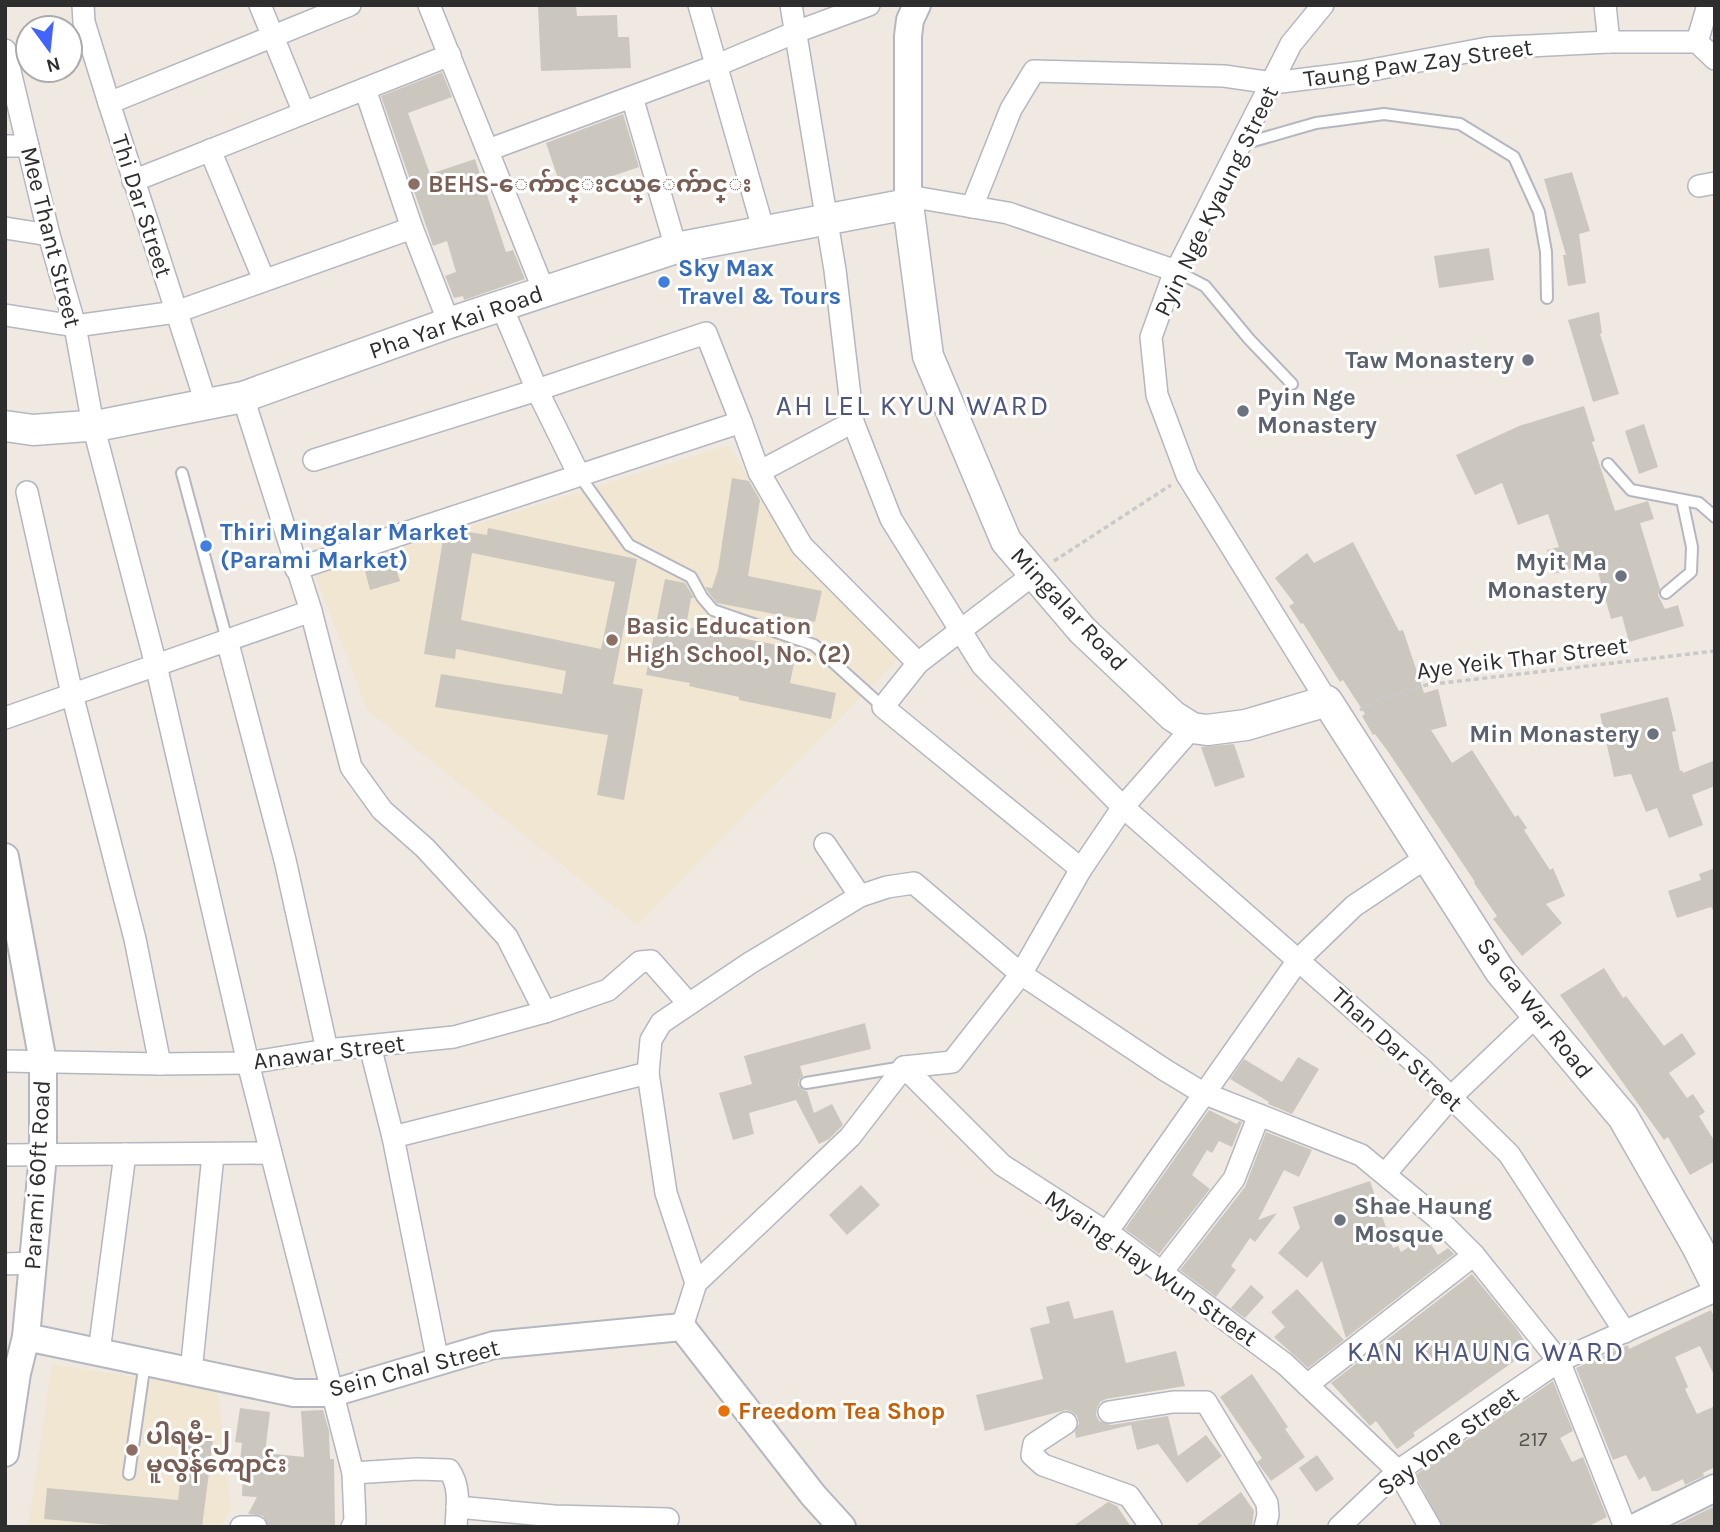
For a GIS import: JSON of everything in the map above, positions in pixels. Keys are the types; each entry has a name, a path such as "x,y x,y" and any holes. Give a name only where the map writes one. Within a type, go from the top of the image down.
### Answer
{"main road":[{"name":"Pha Yar Kai Road","path":"5,426 33,430 93,425 207,406 243,397 449,323 676,248 825,220 908,200"},
{"name":"Mingalar Road","path":"908,200 928,356 1006,541 1082,630 1174,716 1192,728"},
{"path":"1192,728 1208,730 1333,711"},
{"name":"Sa Ga War Road","path":"1333,711 1500,971 1623,1117 1715,1282"}],"street":[{"name":"Thi Dar Street","path":"83,5 84,22 133,181 207,406"},
{"path":"260,5 304,113"},
{"path":"109,103 349,5"},
{"path":"429,5 544,292"},
{"path":"699,5 764,232"},
{"name":"Than Dar Street","path":"790,5 835,270 853,422 891,519 982,665 1123,807 1299,959 1451,1097 1508,1154 1625,1332"},
{"path":"488,150 715,66 869,5"},
{"name":"Pyin Nge Kyaung Street","path":"1323,5 1291,44 1176,271 1151,337 1157,395 1187,475 1333,711"},
{"path":"1605,5 1609,42"},
{"path":"1708,5 1697,42 1715,59"},
{"name":"Mingalar Road","path":"908,200 908,36 911,7"},
{"name":"Taung Paw Zay Street","path":"972,207 1011,109 1034,71 1224,76 1273,83 1361,72 1488,48 1609,42 1697,42"},
{"name":"Mee Thant Street","path":"5,50 8,71 75,326 93,425 156,665 248,1063 353,1473 355,1521 352,1527"},
{"path":"133,181 450,55"},
{"path":"365,89 412,228 449,323"},
{"path":"632,97 676,248"},
{"path":"5,145 28,146"},
{"path":"210,150 264,280"},
{"path":"908,200 1008,213 1176,271"},
{"path":"5,228 50,234"},
{"path":"5,315 75,326 176,312 412,228"},
{"path":"502,305 537,390 579,475"},
{"path":"314,460 537,390 706,333 760,472 802,546 918,663"},
{"path":"243,397 311,611 351,767 382,810 425,848 507,937 545,1012"},
{"path":"296,569 741,422"},
{"path":"760,472 853,422"},
{"path":"27,492 72,694 135,939 160,1064"},
{"path":"1034,574 918,663 883,707 1081,869"},
{"path":"5,718 311,611"},
{"path":"227,640 285,860 327,1050"},
{"path":"836,1525 682,1327 696,1283 850,1137 904,1067 952,1062 1021,974 1081,869 1123,807 1192,728"},
{"path":"825,844 860,896"},
{"name":"Parami 60ft Road","path":"5,857 43,1062 43,1156 26,1337 11,1373 5,1453"},
{"path":"1107,1232 1299,959 1354,906 1427,857"},
{"path":"696,1283 666,1193 648,1073 652,1040 662,1023 689,1004 750,962 860,896 887,887 914,883 1021,974 1203,1094 1361,1154 1436,1217 1474,1255 1559,1362 1625,1527"},
{"name":"Anawar Street","path":"5,1060 248,1063 327,1050 454,1037 545,1012 608,990 640,962 651,961 689,1004"},
{"path":"1385,1174 1451,1097 1537,1015"},
{"path":"370,1045 393,1138 438,1362"},
{"name":"Myaing Hay Wun Street","path":"904,1067 1002,1165 1107,1232 1285,1364 1398,1471 1430,1527"},
{"path":"393,1138 648,1073"},
{"path":"1162,1272 1234,1179 1259,1115"},
{"path":"5,1155 271,1153"},
{"path":"99,1352 125,1154"},
{"path":"191,1372 213,1154"},
{"path":"1307,1385 1474,1255"},
{"path":"5,1264 32,1263"},
{"name":"Say Yone Street","path":"1339,1527 1398,1471 1559,1362 1715,1292"},
{"name":"Sein Chal Street","path":"26,1337 294,1393 332,1393 494,1345 682,1327"},
{"path":"1109,1412 1173,1402 1206,1402 1267,1503 1265,1527"},
{"path":"1066,1423 1034,1444 1032,1455 1043,1465 1129,1496 1151,1527"},
{"path":"353,1473 449,1470 455,1479 456,1517 668,1519"},
{"path":"1636,1527 1715,1488"},
{"path":"241,1527 256,1527"}],"lane":[{"path":"1240,145 1316,123 1384,114 1460,124 1514,157 1539,212 1546,252 1548,298"},
{"path":"1176,271 1205,286 1249,339 1292,384"},
{"path":"1608,464 1631,490 1699,503 1715,517"},
{"path":"182,472 227,640"},
{"path":"579,475 629,545 691,577 713,610 814,645 883,707"},
{"path":"1666,593 1691,572 1692,547 1682,500"},
{"path":"806,1083 904,1067"},
{"path":"129,1474 145,1362"}],"path":[{"path":"1034,574 1187,475"},
{"name":"Aye Yeik Thar Street","path":"1333,711 1426,685 1715,651"}],"shaded area":[{"path":"729,445 798,562 901,656 637,925 368,711 315,575"},
{"name":"ပါရမီ-၂ မူလွန်ကျောင်း","path":"52,1364 218,1390 231,1510 219,1527 28,1527"}],"building":[{"path":"576,5 577,16 617,15 618,37 629,37 631,68 541,71 538,6"},
{"path":"442,72 452,97 408,113 430,174 475,159 506,252 513,250 525,279 464,300 463,296 454,298 445,276 456,272 447,241 433,246 381,96"},
{"path":"623,114 639,167 563,193 546,143"},
{"path":"1572,172 1590,231 1579,234 1586,283 1568,286 1563,255 1566,255 1544,179"},
{"path":"1489,248 1494,280 1439,288 1434,256"},
{"path":"1599,312 1600,334 1619,394 1593,402 1568,320"},
{"path":"1584,406 1595,441 1592,442 1615,511 1648,501 1654,519 1640,523 1660,589 1658,595 1665,609 1678,605 1684,626 1629,642 1622,616 1611,619 1595,561 1554,574 1547,550 1559,547 1548,514 1518,525 1502,483 1475,495 1456,455 1519,426"},
{"path":"1644,424 1658,467 1639,474 1625,431"},
{"path":"732,478 749,481 760,500 748,576 822,591 815,622 717,603 705,587 712,588 718,570"},
{"path":"488,528 637,559 613,684 643,689 624,800 597,795 608,735 435,707 441,674 562,694 566,671 456,649 455,659 424,654 444,534 456,530 487,535","holes":["472,553 615,582 601,649 461,620"]},
{"path":"1353,542 1399,631 1403,630 1424,693 1438,689 1447,726 1431,730 1452,763 1472,750 1515,817 1518,815 1527,828 1524,830 1550,870 1553,868 1565,896 1546,904 1562,923 1522,956 1493,919 1497,916 1389,753 1375,734 1373,735 1362,716 1365,714 1289,606 1294,603 1275,578 1307,553 1314,563"},
{"path":"393,559 400,581 370,590 364,567"},
{"path":"665,579 685,583 694,598 691,598 686,627 797,649 790,683 836,693 831,719 739,700 739,697 689,686 690,683 646,675"},
{"path":"1668,697 1676,731 1672,732 1680,771 1683,773 1715,760 1715,786 1692,795 1703,825 1669,838 1657,808 1646,812 1631,774 1614,777 1600,714"},
{"path":"1234,744 1245,777 1215,787 1201,747"},
{"path":"1715,868 1715,913 1711,907 1677,918 1668,891 1701,880 1699,874"},
{"path":"1604,968 1623,998 1626,996 1664,1046 1682,1033 1696,1054 1669,1073 1687,1098 1693,1094 1705,1112 1699,1116 1715,1142 1715,1161 1690,1175 1668,1137 1664,1140 1560,995"},
{"path":"865,1023 871,1049 800,1066 803,1076 798,1085 807,1091 814,1113 832,1104 843,1125 829,1139 819,1144 796,1100 749,1113 754,1134 733,1140 719,1093 752,1084 744,1056"},
{"path":"1298,1057 1319,1069 1292,1114 1268,1104 1269,1102 1230,1079 1244,1059 1282,1082"},
{"path":"1209,1110 1237,1124 1242,1122 1232,1147 1219,1141 1212,1153 1207,1150 1192,1175 1210,1189 1159,1254 1125,1229"},
{"path":"1266,1132 1312,1150 1299,1177 1284,1170 1258,1220 1277,1213 1255,1242 1250,1238 1231,1266 1236,1270 1216,1297 1180,1270 1245,1187"},
{"path":"1370,1181 1393,1248 1398,1246 1401,1252 1426,1236 1438,1255 1448,1248 1454,1254 1346,1338 1322,1261 1307,1278 1278,1253 1300,1228 1293,1207"},
{"path":"861,1185 880,1205 847,1235 829,1215"},
{"path":"1472,1274 1517,1329 1530,1350 1413,1433 1415,1436 1397,1449 1376,1421 1370,1426 1331,1383"},
{"path":"1251,1285 1264,1297 1245,1318 1231,1308"},
{"path":"1297,1289 1344,1340 1308,1368 1274,1337 1285,1327 1271,1312"},
{"path":"1069,1301 1074,1319 1113,1310 1126,1363 1176,1351 1185,1386 1106,1399 1100,1402 1097,1408 1099,1421 1111,1425 1168,1416 1178,1456 1206,1435 1222,1456 1187,1483 1158,1444 1137,1450 1131,1425 1076,1438 1075,1432 1079,1423 1077,1416 1066,1410 985,1431 976,1395 1043,1379 1030,1328 1050,1323 1046,1307"},
{"path":"1711,1310 1715,1319 1715,1377 1700,1346 1675,1357 1688,1387 1685,1389 1697,1414 1715,1406 1715,1467 1685,1485 1683,1479 1658,1491 1652,1491 1645,1476 1639,1480 1626,1455 1613,1460 1576,1368 1628,1345 1629,1349"},
{"path":"1252,1374 1305,1457 1271,1481 1257,1462 1262,1458 1220,1397"},
{"path":"1553,1381 1573,1431 1560,1438 1572,1462 1583,1457 1607,1517 1587,1527 1443,1527 1415,1475"},
{"path":"240,1408 270,1412 265,1453 304,1457 301,1411 323,1410 329,1431 330,1459 334,1459 335,1527 269,1527 263,1516 248,1514 257,1497 242,1496 243,1471 239,1471 242,1443 235,1442"},
{"path":"185,1438 213,1441 202,1527 132,1527 44,1519 47,1488 178,1500"},
{"path":"1317,1455 1334,1479 1316,1492 1299,1468"},
{"path":"1241,1492 1254,1511 1252,1526 1194,1527"},
{"path":"1108,1502 1117,1506 1131,1527 1072,1527"},
{"path":"1715,1506 1715,1527 1672,1527"}],"place":[{"name":"BEHS-ေက်ာင္းငယ္ေက်ာင္း","path":"414,184"},
{"name":"Sky Max Travel & Tours","path":"664,282"},
{"name":"Taw Monastery","path":"1528,360"},
{"name":"Pyin Nge Monastery","path":"1243,411"},
{"name":"Thiri Mingalar Market (Parami Market)","path":"206,546"},
{"name":"Myit Ma Monastery","path":"1621,576"},
{"name":"Basic Education High School, No. (2)","path":"612,640"},
{"name":"Min Monastery","path":"1653,734"},
{"name":"Shae Haung Mosque","path":"1340,1220"},
{"name":"Freedom Tea Shop","path":"724,1411"},
{"name":"ပါရမီ-၂ မူလွန်ကျောင်း","path":"132,1450"}],"district":[{"name":"AH LEL KYUN WARD","path":"913,405"},
{"name":"KAN KHAUNG WARD","path":"1486,1351"}]}
